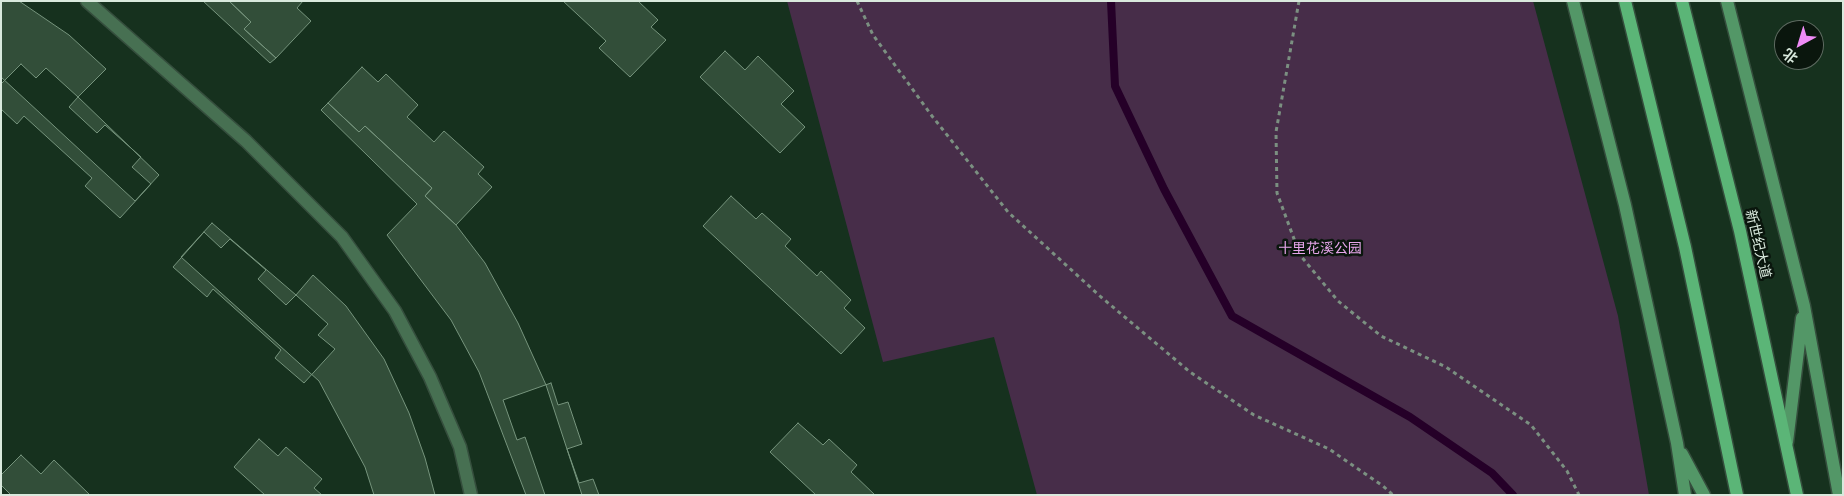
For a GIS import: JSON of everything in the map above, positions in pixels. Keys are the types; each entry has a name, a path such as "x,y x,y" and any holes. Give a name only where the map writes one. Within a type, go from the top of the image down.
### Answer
{"main road":[{"path":"1625,1 1685,247 1737,495"},
{"name":"新世纪大道","path":"1682,1 1740,231 1797,495"}],"street":[{"path":"88,1 246,142 342,237 395,311 430,377 460,447 471,495"},
{"path":"1573,1 1625,206 1677,442 1685,495"},
{"path":"1727,1 1804,306 1839,495"},
{"path":"1787,442 1804,306"},
{"path":"1677,442 1704,495"}],"path":[{"path":"857,1 873,35 932,116 1008,212 1101,297 1190,372 1254,414 1329,449 1383,486 1392,495"},
{"path":"1300,1 1276,132 1277,193 1300,255 1338,301 1381,336 1446,367 1531,425 1567,471 1579,495"}],"green space":[{"name":"十里花溪公园","path":"787,1 1533,1 1618,316 1649,495 1037,495 994,337 883,362"}],"building":[{"path":"1,1 19,1 69,35 106,69 78,97 159,175 135,201 1,77"},
{"path":"203,1 229,1 251,22 244,29 276,58 270,63"},
{"path":"229,1 303,1 297,8 311,21 276,58 244,29 251,22"},
{"path":"563,1 638,1 658,20 651,27 666,40 630,77 599,48 606,41"},
{"path":"725,51 745,70 758,56 794,91 781,104 805,127 780,153 700,77"},
{"path":"21,64 36,78 46,68 78,97 69,107 97,133 105,125 141,157 132,167 151,184 120,218 85,186 92,178 24,116 17,124 1,109 1,84"},
{"path":"362,67 378,82 386,74 418,105 407,117 434,142 444,131 484,167 478,174 492,187 456,225 425,196 432,188 365,126 359,132 328,103"},
{"path":"328,103 359,132 365,126 432,188 425,196 456,225 485,263 518,323 546,385 582,495 526,495 479,372 451,320 387,235 417,204 321,110"},
{"path":"731,196 756,219 762,213 791,239 785,246 817,276 821,271 851,300 844,308 865,328 841,354 703,226"},
{"path":"212,223 296,295 313,275 346,306 384,359 409,413 425,458 435,495 374,495 365,467 319,381 181,257"},
{"path":"204,232 221,248 230,239 266,270 258,279 286,305 296,295 328,324 318,335 335,349 304,383 275,358 281,350 213,289 207,297 173,267"},
{"path":"551,383 558,405 568,402 582,444 567,449 579,483 593,479 599,495 545,495 525,437 517,440 503,400"},
{"path":"798,423 823,445 829,439 857,465 851,472 875,495 816,495 770,452"},
{"path":"259,439 278,456 286,447 322,479 314,488 322,495 265,495 234,467"},
{"path":"21,455 41,474 54,460 90,495 11,495 1,485 1,475"}],"waterway":[{"path":"1111,1 1115,86 1164,189 1232,316 1410,417 1492,473 1513,495"}]}
